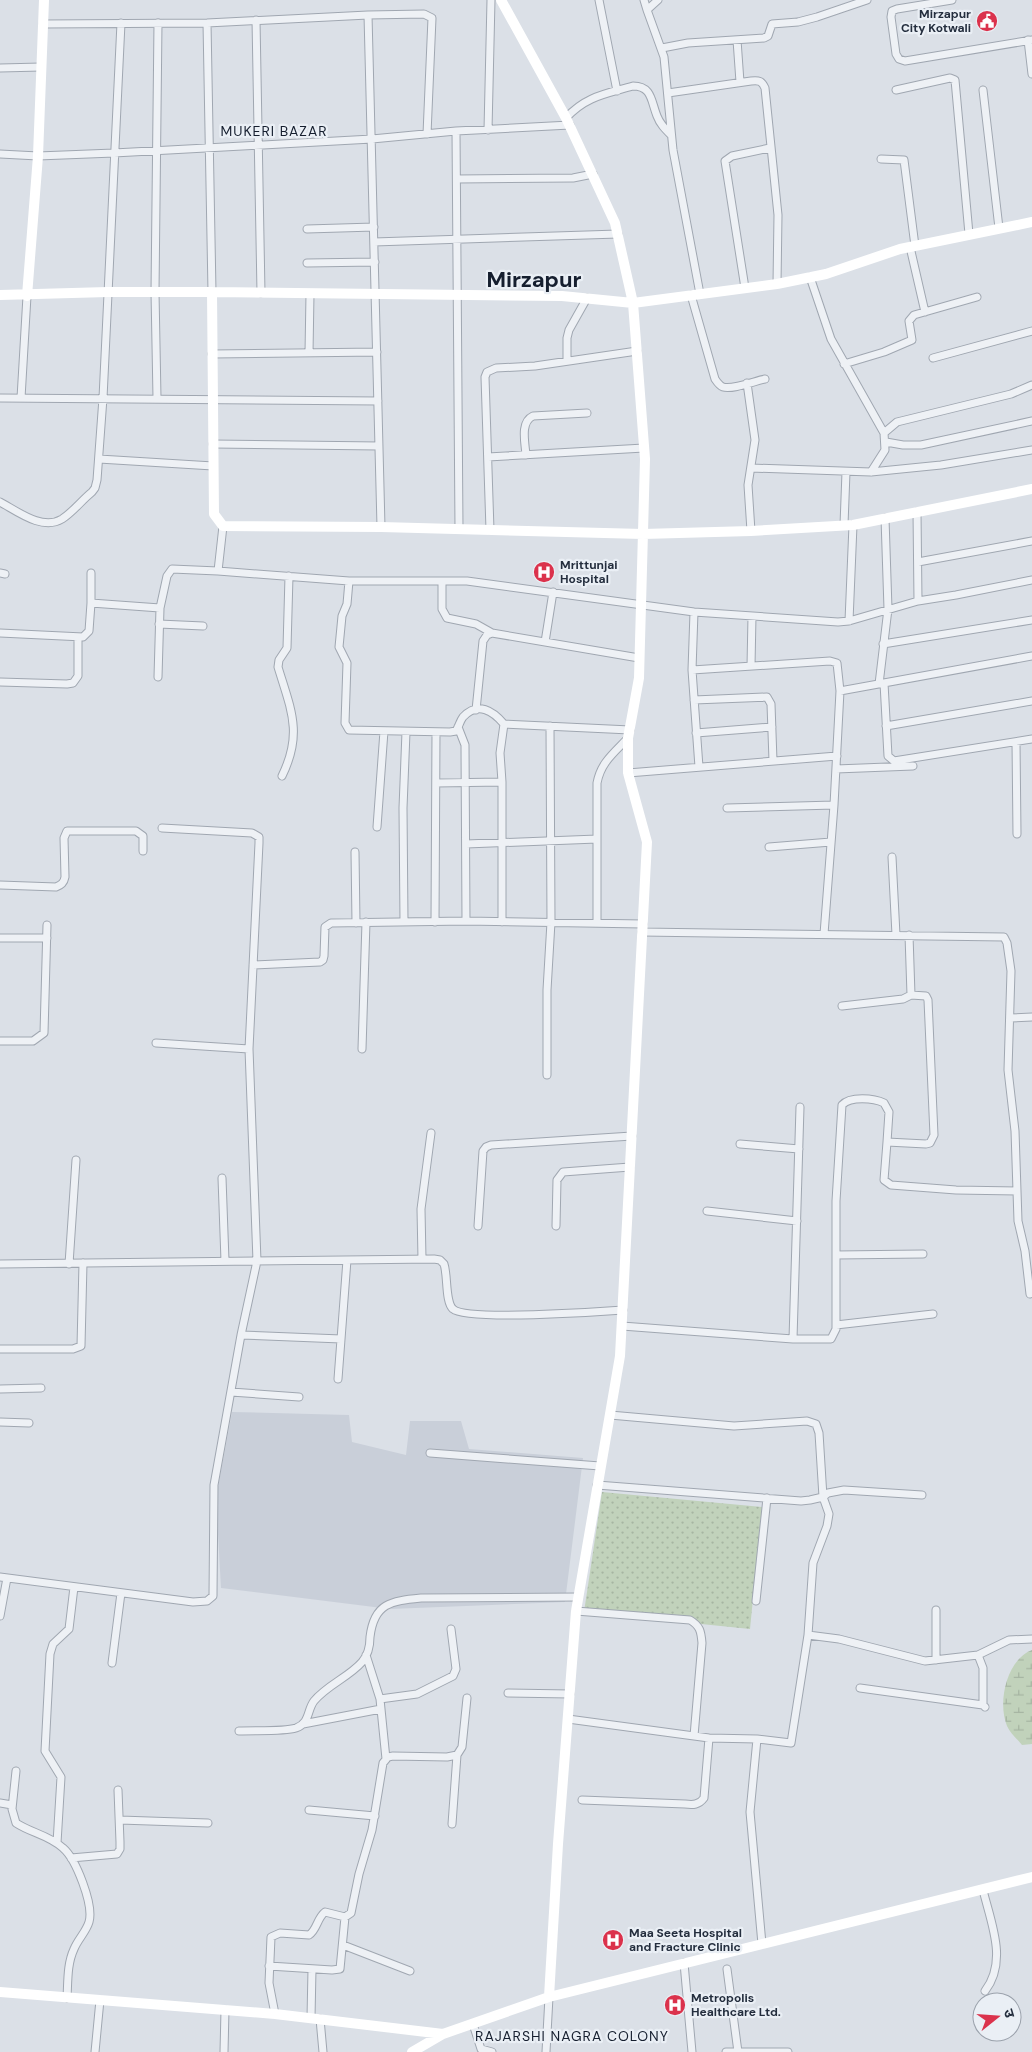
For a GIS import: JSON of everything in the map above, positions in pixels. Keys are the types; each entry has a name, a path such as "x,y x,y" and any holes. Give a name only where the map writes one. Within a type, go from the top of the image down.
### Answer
{"street":[{"path":"21,398 38,156 44,0"},
{"path":"488,130 491,0"},
{"path":"501,0 568,122 615,223 633,303 644,448 639,678 629,734 628,773 647,842 623,1310 620,1356 576,1611 546,2052"},
{"path":"600,0 617,91"},
{"path":"644,0 662,48 667,71 671,135 696,294 714,379 723,387 765,379"},
{"path":"647,10 658,0"},
{"path":"662,48 688,43 764,38 768,36 772,24 798,22 818,17 867,0"},
{"path":"952,0 896,9 892,12 896,54 899,59 905,60 1030,40 1032,74"},
{"path":"43,24 207,23 424,14 432,18 427,134"},
{"path":"368,16 381,526"},
{"path":"256,20 261,293"},
{"path":"0,502 34,520 52,522 62,519 95,488 103,398 121,23"},
{"path":"157,398 155,292 158,23"},
{"path":"207,23 214,514 223,526 218,570"},
{"path":"738,40 740,82"},
{"path":"0,68 41,67"},
{"path":"896,90 950,78 955,80 969,234"},
{"path":"668,92 758,80 762,82 765,88 778,215 777,284"},
{"path":"0,154 38,156 114,154 372,139 568,122 582,103 633,86 646,88 650,92 660,122 671,135"},
{"path":"983,90 999,228"},
{"path":"456,131 459,529"},
{"path":"745,288 725,161 732,156 770,148"},
{"path":"881,159 904,160 912,246 925,312"},
{"path":"457,179 573,178 593,174"},
{"path":"0,303 0,296 108,292 212,292 562,296 633,303 777,284 810,277 912,246 1032,222"},
{"path":"307,229 374,227"},
{"path":"374,242 618,234"},
{"path":"307,263 375,262"},
{"path":"810,277 831,339 884,433 885,450 871,472"},
{"path":"309,353 310,294"},
{"path":"844,364 884,352 910,341 912,338 909,321 911,317 977,297"},
{"path":"567,361 569,330 587,298"},
{"path":"932,358 1032,331"},
{"path":"490,530 485,377 487,372 496,368 535,366 637,351"},
{"path":"212,354 377,352"},
{"path":"747,383 755,440 748,485 750,532"},
{"path":"884,433 897,422 1011,394 1032,385"},
{"path":"0,398 378,401"},
{"path":"526,454 525,424 528,419 533,416 587,413"},
{"path":"886,442 903,445 921,445 1032,422"},
{"path":"213,444 379,446"},
{"path":"488,457 644,448"},
{"path":"751,468 871,472 941,465 1032,450"},
{"path":"99,459 213,466"},
{"path":"846,472 849,525 850,621"},
{"path":"223,526 381,526 643,534 750,532 849,525 1032,490"},
{"path":"917,512 918,600"},
{"path":"885,518 888,610 881,683 890,763"},
{"path":"918,562 1032,541"},
{"path":"158,677 160,608 167,576 172,569 218,570 349,581 467,581 694,612 824,622 850,621 918,600 956,595 1032,580"},
{"path":"0,633 83,638 89,631 91,573"},
{"path":"282,776 291,758 294,732 294,718 278,667 279,660 287,648 290,576"},
{"path":"349,581 348,604 342,616 339,647 347,663 344,723 349,730 450,732 456,731 462,718 476,710 490,710 504,724 550,726 629,734"},
{"path":"442,581 442,609 447,618 476,624 492,633 639,658"},
{"path":"545,642 553,592"},
{"path":"91,603 160,608"},
{"path":"694,612 692,670 699,767"},
{"path":"750,666 752,616"},
{"path":"884,644 1032,620"},
{"path":"160,624 203,626"},
{"path":"476,710 483,641 487,635 492,633"},
{"path":"0,682 73,683 78,676 78,638"},
{"path":"840,691 1032,656"},
{"path":"692,670 834,662 837,666 840,691 834,805 824,934"},
{"path":"694,700 767,697 771,704 773,761"},
{"path":"886,726 1032,701"},
{"path":"502,922 502,782 500,753 504,724"},
{"path":"546,1075 547,990 551,922 550,726"},
{"path":"696,733 772,727"},
{"path":"458,728 465,745 466,921"},
{"path":"377,827 384,732"},
{"path":"404,922 403,808 406,732"},
{"path":"435,922 436,732"},
{"path":"597,923 597,784 599,772 603,764 629,734"},
{"path":"836,769 890,763 1032,739"},
{"path":"1016,742 1017,834"},
{"path":"628,773 836,756"},
{"path":"890,763 913,766"},
{"path":"436,783 502,782"},
{"path":"727,808 834,805"},
{"path":"0,1616 3,1578 202,1602 207,1601 213,1596 214,1485 241,1335 257,1261 249,1049 259,837 252,833 162,828"},
{"path":"0,885 56,888 65,881 64,838 67,831 136,831 143,836 143,851"},
{"path":"466,844 597,839"},
{"path":"769,847 831,842"},
{"path":"356,852 356,923"},
{"path":"892,857 896,935"},
{"path":"362,1049 366,922"},
{"path":"253,965 320,962 324,956 325,928 327,924 366,922 597,923 643,928 1004,937 1007,943 1011,971 1008,1070 1015,1131 1018,1227 1025,1251 1030,1294"},
{"path":"0,1041 33,1041 40,1038 44,1033 47,925"},
{"path":"909,935 910,995"},
{"path":"0,938 47,938"},
{"path":"842,1006 903,999 910,995 922,994 928,1000 933,1140 926,1144 887,1142"},
{"path":"1010,1018 1032,1017"},
{"path":"156,1043 249,1049"},
{"path":"622,1326 794,1340 831,1339 836,1325 836,1201 842,1105 851,1100 879,1100 884,1103 889,1112 884,1180 890,1185 956,1190 1017,1191"},
{"path":"794,1340 800,1107"},
{"path":"422,1259 421,1209 431,1132"},
{"path":"478,1226 483,1151 486,1147 492,1145 632,1136"},
{"path":"740,1144 799,1149"},
{"path":"69,1264 76,1160"},
{"path":"556,1226 557,1180 563,1172 567,1170 630,1167"},
{"path":"222,1178 225,1262"},
{"path":"707,1211 797,1221"},
{"path":"836,1255 923,1254"},
{"path":"0,1264 434,1259 440,1260 444,1264 450,1305 458,1313 510,1315 623,1310"},
{"path":"338,1379 347,1260"},
{"path":"0,1349 73,1349 81,1346 84,1263"},
{"path":"836,1325 933,1314"},
{"path":"241,1335 341,1339"},
{"path":"0,1389 41,1388"},
{"path":"231,1392 299,1397"},
{"path":"568,1719 709,1738 757,1739 791,1743 808,1635 813,1563 829,1519 823,1496 819,1432 814,1422 798,1421 734,1426 610,1415"},
{"path":"0,1422 30,1423"},
{"path":"430,1453 600,1466"},
{"path":"597,1485 800,1501 844,1490 922,1495"},
{"path":"756,1601 767,1498"},
{"path":"57,1843 61,1777 45,1751 50,1654 53,1644 69,1629 74,1587"},
{"path":"112,1663 121,1593"},
{"path":"303,1724 308,1719 314,1701 362,1662 366,1655 375,1616 388,1603 399,1600 578,1597"},
{"path":"936,1610 936,1660"},
{"path":"576,1611 690,1620 698,1624 702,1632 702,1642 694,1736"},
{"path":"380,1699 417,1694 453,1676 456,1669 451,1629"},
{"path":"808,1635 838,1639 925,1661 978,1655 1009,1640 1032,1639"},
{"path":"269,1966 340,1969 346,1917 351,1913 375,1816 381,1768 386,1759 380,1699 366,1655"},
{"path":"860,1688 984,1706 983,1668 978,1655"},
{"path":"508,1693 570,1694"},
{"path":"452,1824 457,1755 462,1747 467,1698"},
{"path":"239,1731 290,1729 303,1724 381,1709"},
{"path":"582,1800 695,1805 704,1798 709,1738"},
{"path":"757,1739 754,1755 756,1771 750,1812 762,1944"},
{"path":"386,1759 393,1756 447,1757 457,1755"},
{"path":"16,1771 12,1805 13,1817 16,1823 57,1843 71,1858 84,1888 90,1921 71,1957 67,1998"},
{"path":"71,1858 117,1854 120,1849 118,1790"},
{"path":"0,1803 12,1805"},
{"path":"309,1810 375,1816"},
{"path":"120,1820 208,1822"},
{"path":"412,2052 443,2034 549,1997 1032,1877"},
{"path":"983,1890 998,1951 995,1974 985,1991"},
{"path":"275,2014 269,1983 270,1940 274,1935 280,1933 308,1935 312,1933 325,1912 346,1917"},
{"path":"343,1945 410,1971"},
{"path":"684,1963 692,2052"},
{"path":"312,1969 316,2018 323,2052"},
{"path":"727,1970 738,2052"},
{"path":"0,1992 275,2014 443,2034"},
{"path":"95,2052 100,2000"},
{"path":"224,2052 225,2010"},
{"path":"473,2024 481,2049 492,2052"},
{"path":"726,2052 788,2052"}],"shaded area":[{"path":"232,1412 349,1415 352,1442 406,1455 410,1421 461,1421 469,1449 583,1458 565,1602 390,1609 221,1588 216,1498"}],"green space":[{"path":"602,1492 762,1507 750,1629 584,1612"},
{"path":"1032,1650 1032,1744 1022,1745 1007,1726 1004,1716 1004,1694 1006,1682 1016,1662"}],"place":[{"name":"Mirzapur City Kotwali","path":"987,21"},
{"name":"Mrittunjai Hospital","path":"544,572"},
{"name":"Maa Seeta Hospital and Fracture Clinic","path":"613,1940"},
{"name":"Metropolis Healthcare Ltd.","path":"675,2005"}],"district":[{"name":"MUKERI BAZAR","path":"274,131"},
{"name":"Mirzapur","path":"534,279"},
{"name":"RAJARSHI NAGRA COLONY","path":"572,2036"}]}
